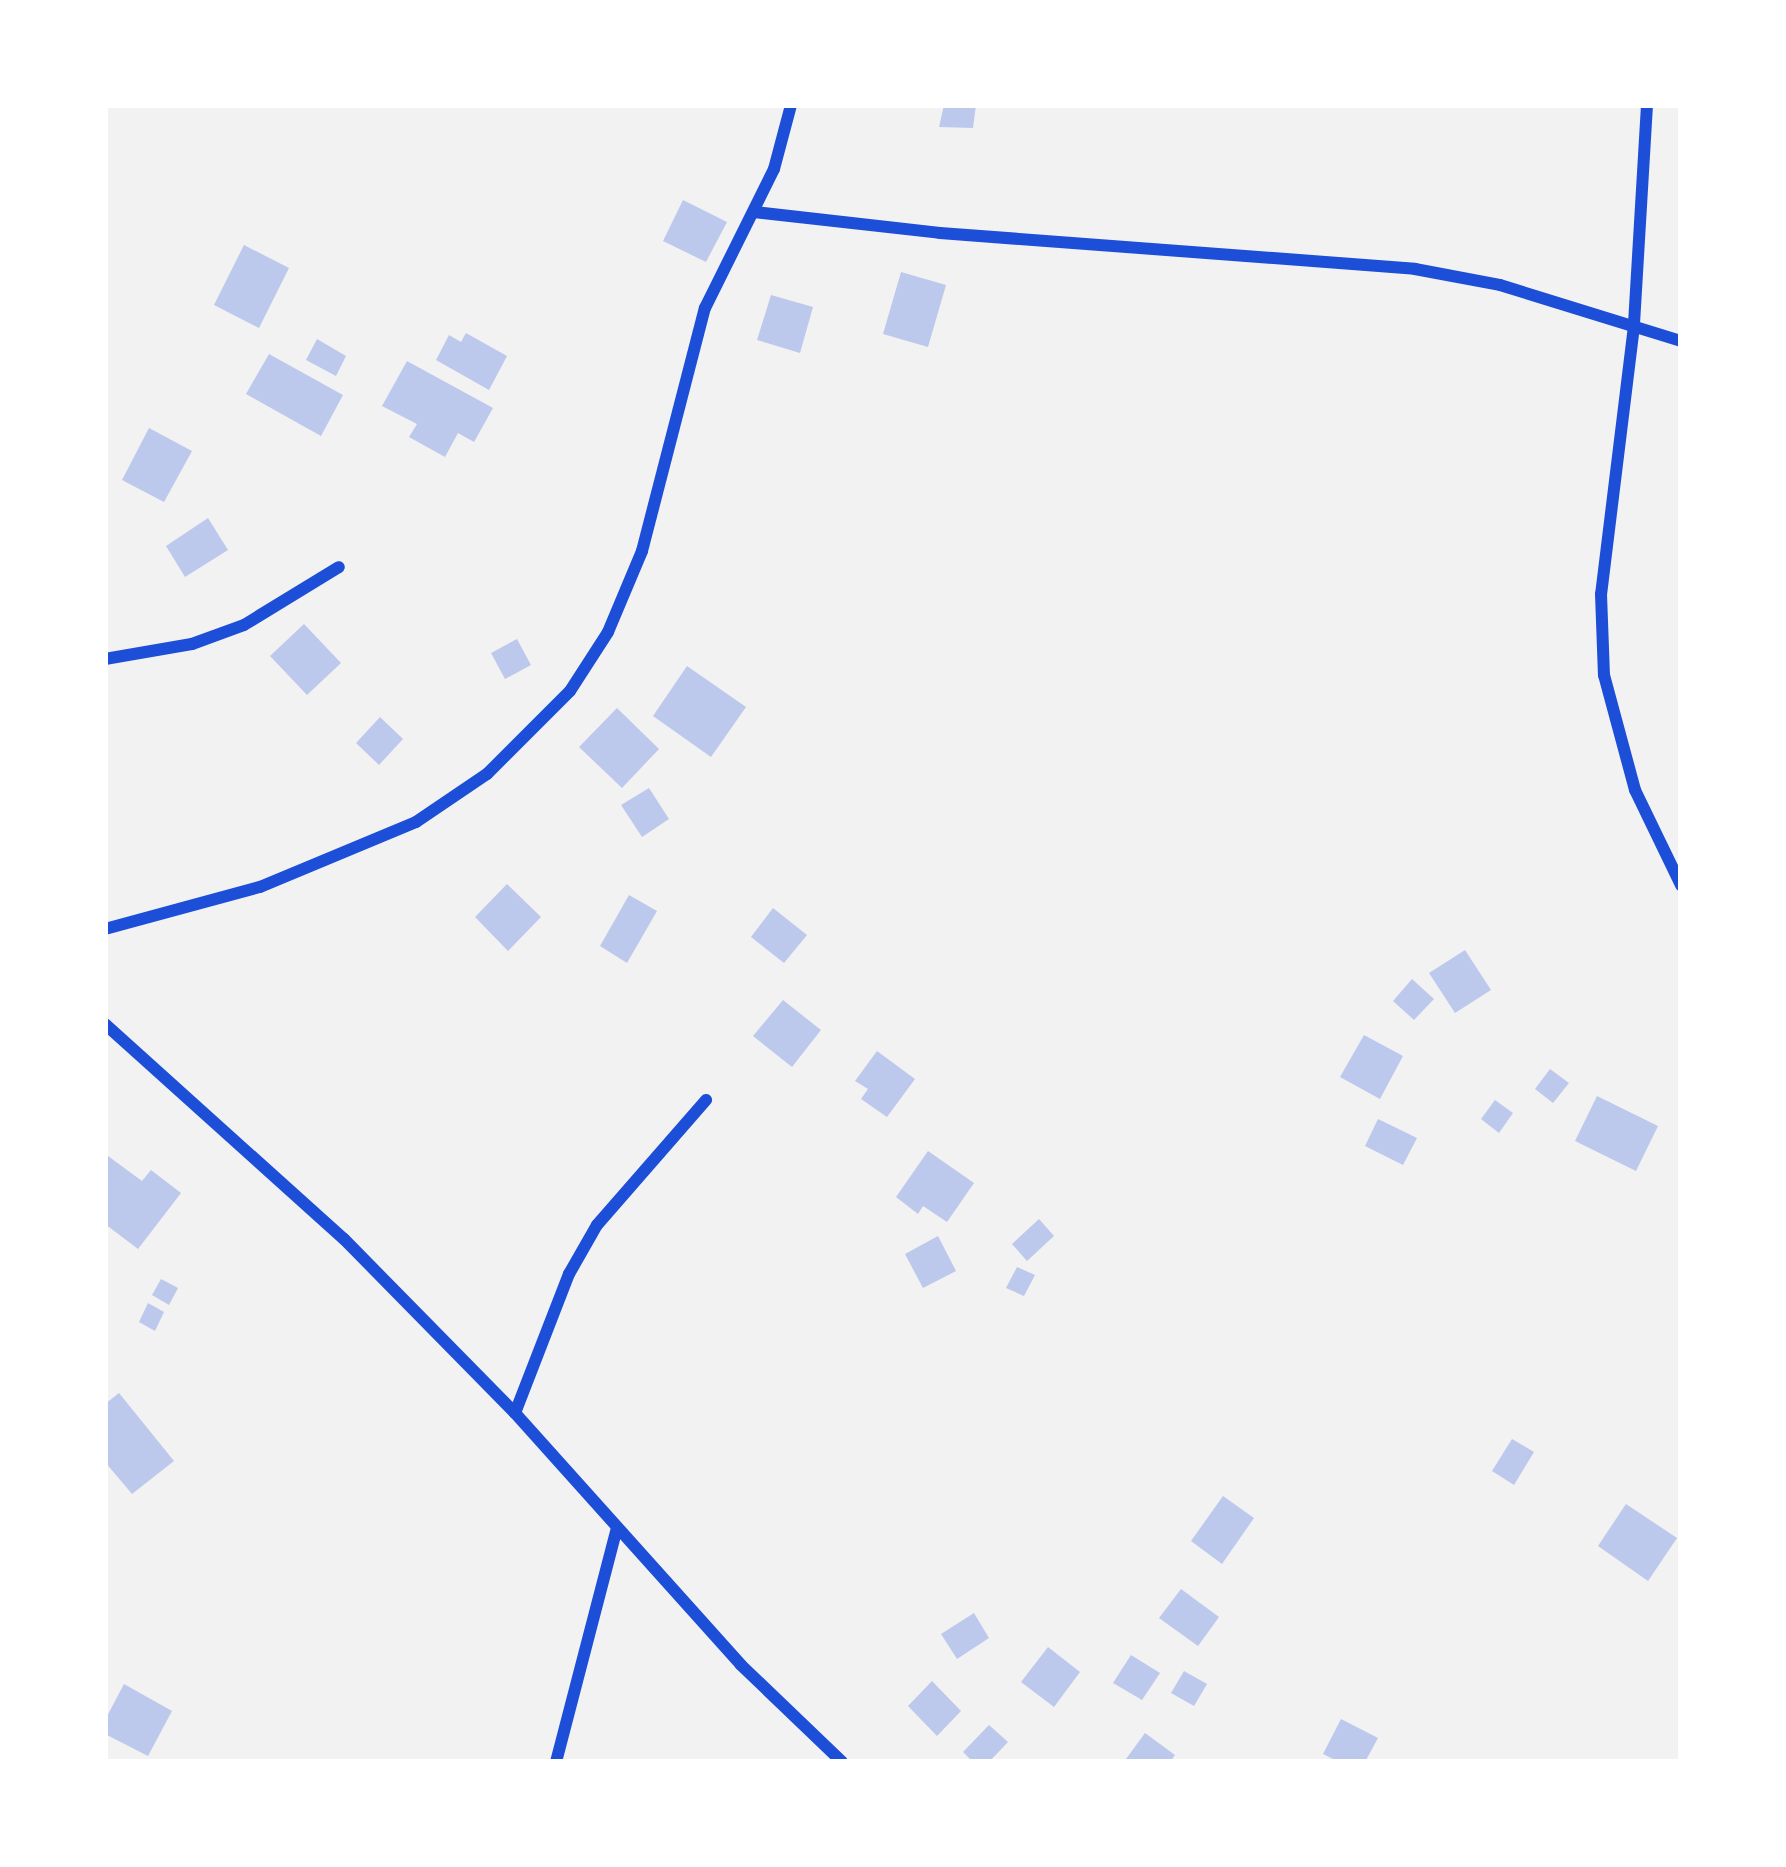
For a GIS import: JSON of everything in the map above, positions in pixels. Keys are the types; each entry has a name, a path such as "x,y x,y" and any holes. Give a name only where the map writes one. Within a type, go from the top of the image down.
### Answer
{"street":[{"path":"105,929 260,887 416,822 487,774 571,691 608,632 642,551 699,326 774,169 791,105"},
{"path":"1647,105 1634,326 1601,594 1604,675 1635,790 1681,885"},
{"path":"754,212 940,232 1415,269 1500,285 1681,341"},
{"path":"105,659 192,644 244,625 339,567"},
{"path":"105,1024 344,1239 514,1413 741,1665 842,1762"},
{"path":"514,1413 568,1274 597,1226 706,1100"},
{"path":"556,1762 617,1528"}],"building":[{"path":"944,105 976,105 973,128 939,127"},
{"path":"683,200 727,222 706,262 663,241"},
{"path":"244,245 289,268 259,328 214,305"},
{"path":"901,272 946,285 928,347 883,334"},
{"path":"771,295 813,307 800,353 757,340"},
{"path":"466,333 507,356 489,390 436,360 449,335 461,342"},
{"path":"317,339 346,356 336,376 306,360"},
{"path":"269,354 343,395 321,436 246,394"},
{"path":"407,361 493,408 474,442 458,433 445,457 409,437 417,424 382,406"},
{"path":"149,428 192,451 164,502 122,480"},
{"path":"208,518 228,550 185,577 166,546"},
{"path":"304,624 341,663 307,695 270,656"},
{"path":"517,639 531,665 505,679 491,653"},
{"path":"687,666 746,707 711,757 653,716"},
{"path":"617,708 659,749 622,788 579,747"},
{"path":"380,717 403,739 379,765 356,743"},
{"path":"649,788 669,819 642,837 621,805"},
{"path":"507,884 541,917 508,951 475,917"},
{"path":"629,895 657,911 627,963 600,946"},
{"path":"773,908 807,935 784,963 751,937"},
{"path":"1465,950 1491,990 1455,1013 1429,973"},
{"path":"1412,979 1434,999 1414,1020 1393,1001"},
{"path":"783,1000 821,1030 792,1067 753,1036"},
{"path":"1364,1035 1403,1056 1380,1099 1340,1077"},
{"path":"877,1051 915,1079 887,1117 861,1099 868,1089 855,1081"},
{"path":"1550,1069 1569,1083 1553,1103 1535,1089"},
{"path":"1597,1096 1658,1126 1636,1171 1575,1141"},
{"path":"1495,1100 1513,1113 1499,1133 1481,1119"},
{"path":"1378,1119 1417,1138 1403,1165 1365,1146"},
{"path":"928,1151 974,1183 947,1222 923,1206 918,1214 896,1197"},
{"path":"108,1156 142,1181 151,1170 181,1193 138,1249 105,1224"},
{"path":"1039,1219 1054,1236 1027,1261 1012,1244"},
{"path":"938,1236 956,1271 923,1288 905,1254"},
{"path":"1017,1267 1035,1275 1024,1296 1006,1288"},
{"path":"161,1279 178,1288 169,1305 152,1295"},
{"path":"148,1303 164,1312 155,1331 139,1322"},
{"path":"119,1393 174,1461 132,1494 105,1462 105,1404"},
{"path":"1512,1439 1534,1452 1514,1485 1492,1471"},
{"path":"1223,1496 1254,1518 1222,1564 1191,1541"},
{"path":"1626,1504 1677,1538 1648,1581 1598,1546"},
{"path":"1181,1589 1219,1617 1198,1646 1159,1618"},
{"path":"974,1613 989,1638 957,1659 941,1634"},
{"path":"1048,1647 1080,1672 1054,1707 1021,1682"},
{"path":"1131,1655 1160,1673 1142,1700 1113,1683"},
{"path":"1184,1671 1207,1684 1194,1706 1171,1693"},
{"path":"932,1681 961,1711 937,1736 908,1706"},
{"path":"124,1684 172,1711 148,1756 105,1734 105,1720"},
{"path":"1341,1719 1378,1738 1365,1762 1339,1762 1323,1754"},
{"path":"989,1725 1008,1742 989,1762 973,1762 963,1752"},
{"path":"1145,1733 1175,1755 1170,1762 1126,1759"}]}
